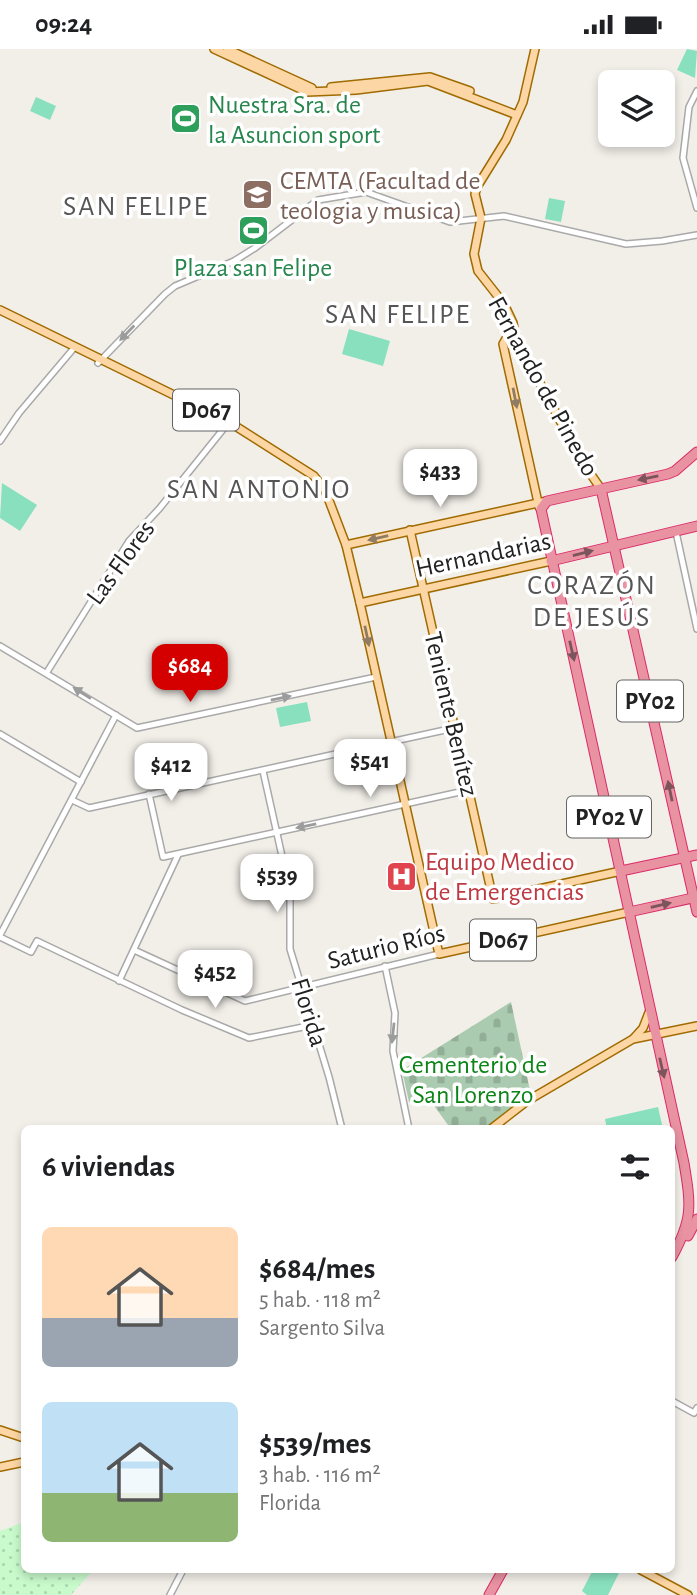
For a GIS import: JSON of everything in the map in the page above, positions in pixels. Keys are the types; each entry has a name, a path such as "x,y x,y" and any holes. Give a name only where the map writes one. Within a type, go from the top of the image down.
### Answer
{"highway":[{"path":"542,506 668,474 697,452"},
{"name":"PY02","path":"601,489 697,912"},
{"name":"PY02 V","path":"542,506 551,561 621,871 694,1218"},
{"name":"Hernandarias","path":"551,561 697,526"},
{"path":"621,871 697,855"},
{"name":"Saturio Ríos","path":"629,912 695,897"},
{"path":"675,1260 691,1231 694,1218"},
{"path":"675,1253 691,1231"},
{"path":"486,1595 499,1573"}],"main road":[{"path":"214,49 307,92 369,89 428,81 518,113"},
{"path":"227,49 317,89 429,76 518,113"},
{"name":"Fernando de Pinedo","path":"535,49 528,85 518,113 506,140 477,187 475,194 481,218 474,254 478,271 504,304 513,323 516,338 577,452 601,489"},
{"name":"D067","path":"0,312 227,423 314,476 326,490 346,545 439,954"},
{"path":"346,545 410,530 542,506 503,344 507,337 516,338"},
{"name":"Teniente Benítez","path":"410,530 493,899 621,871"},
{"name":"Hernandarias","path":"360,603 551,561"},
{"name":"Saturio Ríos","path":"439,954 629,912"},
{"path":"496,1125 527,1101 633,1039 643,1028 650,1009"},
{"path":"633,1039 697,1026"},
{"path":"0,1430 21,1437"},
{"path":"0,1467 21,1463"},
{"path":"647,1573 688,1595"}],"street":[{"path":"697,91 689,107 683,158 697,208"},
{"path":"99,362 176,286 234,261 318,200 366,192 450,222 504,216 626,244 697,235"},
{"path":"0,441 19,413 73,350"},
{"name":"Las Flores","path":"47,673 129,541 166,502 227,423"},
{"path":"678,532 697,614"},
{"path":"678,532 697,629"},
{"path":"0,646 137,728 376,677"},
{"path":"116,715 0,936 31,952 37,941 119,981 249,1038 313,1025"},
{"path":"72,800 89,808 454,728"},
{"path":"0,734 81,782"},
{"name":"Florida","path":"263,771 291,900 290,949 341,1125"},
{"path":"149,794 163,857 468,790"},
{"path":"119,981 178,855"},
{"name":"Saturio Ríos","path":"134,950 239,999 254,1000 439,954"},
{"path":"384,966 395,1013 393,1051 408,1125"},
{"path":"675,1402 695,1411"},
{"path":"170,1595 181,1573"}],"green space":[{"path":"687,49 697,51 695,78 677,70"},
{"path":"36,97 56,106 50,120 30,111"},
{"name":"Nuestra Sra. de la Asuncion sport","path":"179,107 199,117 192,132 171,122"},
{"path":"549,198 565,201 561,222 545,219"},
{"path":"349,329 390,341 383,366 342,354"},
{"path":"2,483 37,505 20,531 0,518"},
{"path":"307,702 311,721 280,727 276,708"},
{"name":"Cementerio de San Lorenzo","path":"511,1002 531,1095 490,1125 448,1125 424,1092 409,1102 402,1070"},
{"path":"658,1107 662,1125 606,1125 605,1119"},
{"path":"21,1523 21,1573 90,1573 71,1595 0,1595 0,1531"},
{"path":"591,1573 619,1573 608,1595 587,1595 582,1591"}],"place":[{"name":"Nuestra Sra. de la Asuncion sport","path":"185,119"},
{"name":"CEMTA (Facultad de teologia y musica)","path":"257,195"},
{"name":"Plaza san Felipe","path":"253,231"},
{"name":"Equipo Medico de Emergencias","path":"402,876"}],"district":[{"name":"SAN FELIPE","path":"136,205"},
{"name":"SAN FELIPE","path":"398,313"},
{"name":"SAN ANTONIO","path":"259,488"},
{"name":"CORAZÓN DE JESÚS","path":"592,600"}]}
